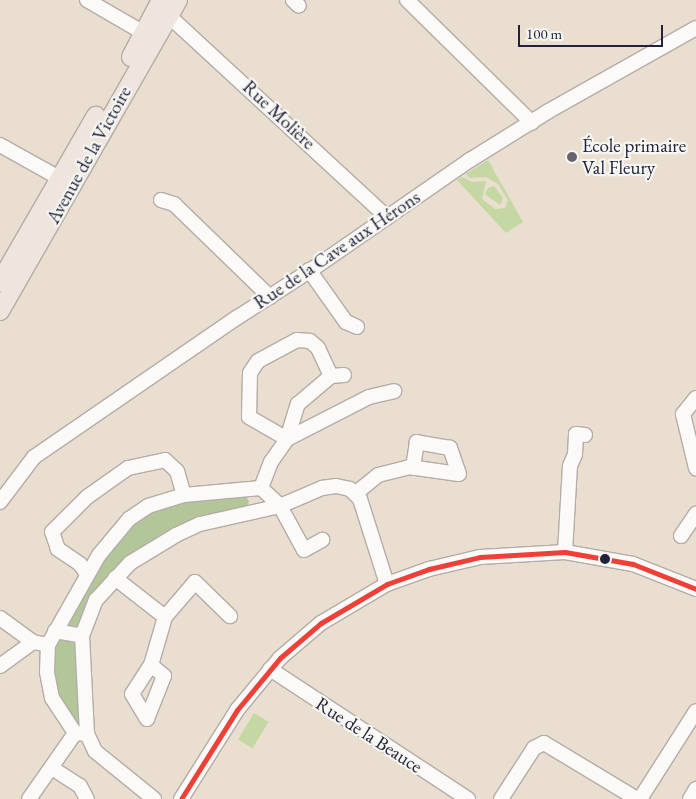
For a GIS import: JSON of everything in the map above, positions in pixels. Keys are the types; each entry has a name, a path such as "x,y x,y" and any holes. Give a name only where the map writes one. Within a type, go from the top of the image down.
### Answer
{"main road":[{"name":"Avenue de la Victoire","path":"0,282 144,33 161,0"},
{"name":"Avenue de la Victoire","path":"0,311 52,223 103,127 178,0"}],"street":[{"path":"87,0 144,33"},
{"path":"407,0 532,122"},
{"name":"Rue Molière","path":"169,16 387,217"},
{"name":"Rue de la Cave aux Hérons","path":"0,502 34,457 270,296 532,122 696,28"},
{"path":"0,145 59,178"},
{"path":"161,200 174,204 270,296"},
{"path":"309,270 346,322 357,327"},
{"path":"261,488 271,462 287,439 298,404 338,375 318,348 310,341 297,340 258,361 250,373 249,417 287,439"},
{"path":"287,439 368,397 394,391"},
{"path":"696,398 683,414 696,468"},
{"path":"565,552 570,466 575,454 576,434 585,435"},
{"path":"86,574 80,564 58,549 52,532 87,497 128,468 164,460 177,471 184,495"},
{"path":"356,493 378,475 413,468"},
{"path":"29,799 81,733 82,636 96,600 130,563 176,534 200,524 280,506 330,487 344,487 356,493 364,507 387,584"},
{"path":"154,799 95,751 50,691 47,672 48,645 86,574 113,536 129,519 148,506 184,495 261,488 280,506 304,550 322,540"},
{"path":"681,536 696,514"},
{"path":"181,799 237,710 270,669 321,623 387,584 429,569 480,557 565,552 632,564 696,589"},
{"path":"115,578 165,617"},
{"path":"151,665 165,617 195,582 230,616"},
{"path":"0,618 33,642 48,645"},
{"path":"55,631 82,636"},
{"path":"0,666 33,642"},
{"name":"Rue de la Beauce","path":"270,669 468,799"},
{"path":"501,799 534,748 550,744 638,799 696,711"},
{"path":"52,768 80,786 87,799"},
{"path":"690,799 696,789"}],"green space":[{"path":"488,160 523,222 506,233 457,180 462,177 472,182 486,181 482,199 495,209 505,208 508,200 498,184 486,177 470,178 466,174"},
{"path":"494,186 503,198 500,205 485,194 488,188"},
{"path":"244,495 249,501 247,508 125,560 100,585 79,624 74,628 66,626 89,574 137,516 175,500"},
{"path":"59,637 77,641 83,723 78,726 73,724 50,681 54,642"},
{"path":"254,713 269,722 253,748 238,740"}],"transit line":[{"path":"181,799 237,710 280,658 321,623 387,584 429,569 480,557 565,552 633,564 696,589"}],"place":[{"name":"École primaire Val Fleury","path":"572,157"}]}
